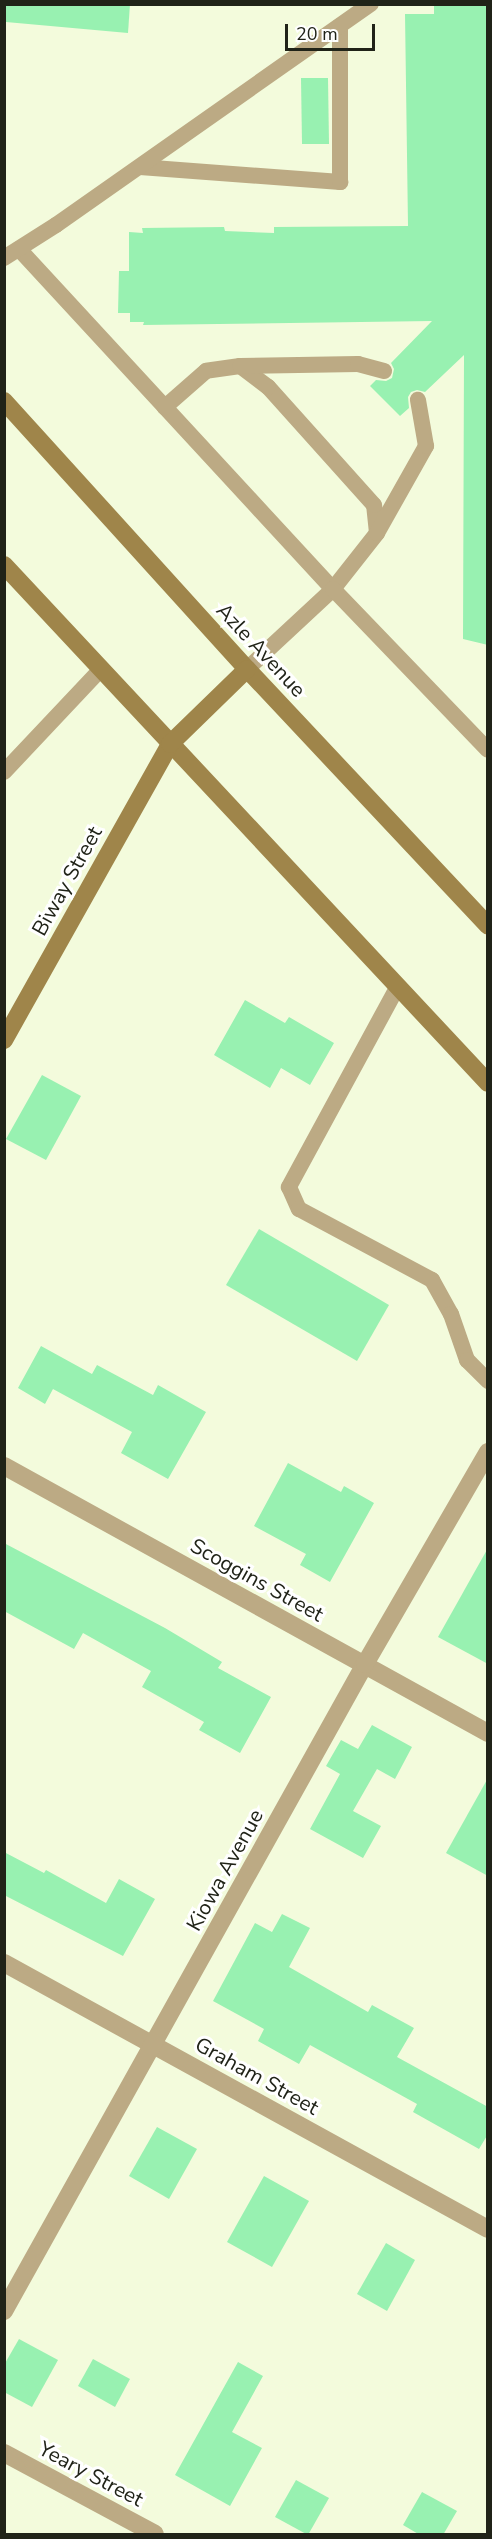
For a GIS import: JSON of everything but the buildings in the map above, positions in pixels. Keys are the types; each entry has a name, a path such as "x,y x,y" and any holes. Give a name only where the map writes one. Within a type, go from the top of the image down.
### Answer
{"main road":[{"name":"Azle Avenue","path":"4,401 248,669 488,926"},
{"path":"4,565 488,1083"},
{"name":"Biway Street","path":"4,1040 170,744 248,669"}],"street":[{"name":"Kiowa Avenue","path":"4,2311 155,2046 364,1664 488,1452"},
{"name":"Scoggins Street","path":"4,1466 488,1733"},
{"name":"Graham Street","path":"4,1963 488,2229"},
{"name":"Yeary Street","path":"4,2453 155,2535"}],"lane":[{"path":"370,4 140,167 12,253 165,407 333,589 488,750"},
{"path":"140,167 340,182 340,26"},
{"path":"165,407 206,371 240,366 358,364 384,371"},
{"path":"240,366 268,387 374,505 377,533"},
{"path":"248,669 333,589 377,533 426,446 418,400"},
{"path":"4,772 101,669"},
{"path":"398,986 289,1187 298,1209 432,1280 451,1314 466,1360 488,1381"}]}
